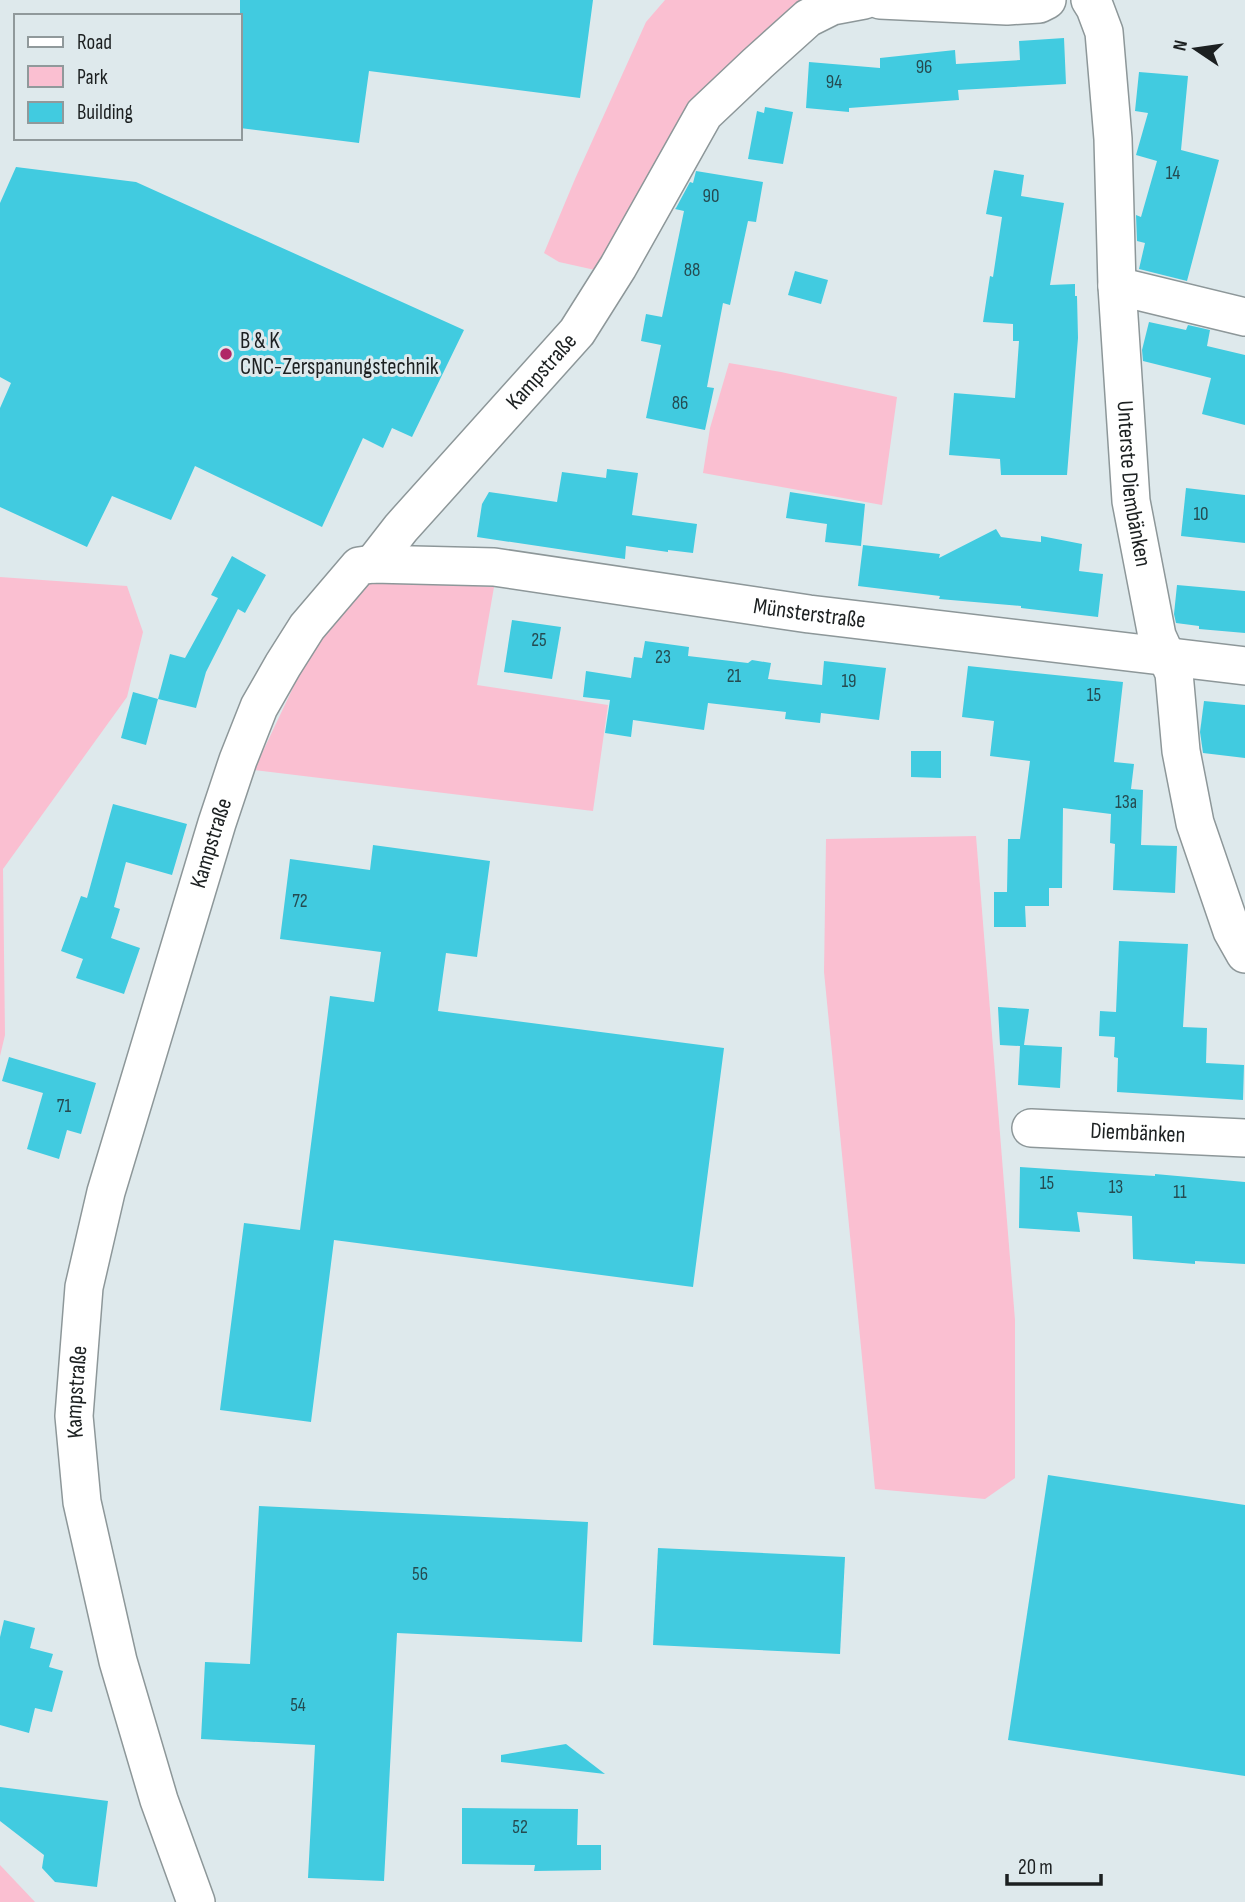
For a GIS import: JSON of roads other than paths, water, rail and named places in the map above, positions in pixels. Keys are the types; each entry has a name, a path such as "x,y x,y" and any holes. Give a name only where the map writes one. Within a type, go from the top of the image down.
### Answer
{"street":[{"name":"Kampstraße","path":"196,1902 159,1800 118,1661 82,1502 74,1416 84,1287 106,1192 238,760 259,707 307,627 359,566 373,564 401,528 577,332 618,267 704,114 808,18 832,6 864,0"},
{"path":"880,0 1007,6 1039,4 1047,0"},
{"name":"Unterste Diembänken","path":"1090,0 1104,32 1113,139 1117,286 1131,501 1157,636 1174,673 1181,751 1195,822 1232,931 1245,954"},
{"path":"1117,286 1245,317"},
{"name":"Münsterstraße","path":"373,564 494,567 809,614 1245,666"},
{"name":"Diembänken","path":"1031,1128 1245,1138"}],"place":[{"name":"B & K CNC-Zerspanungstechnik","path":"226,354"}]}
